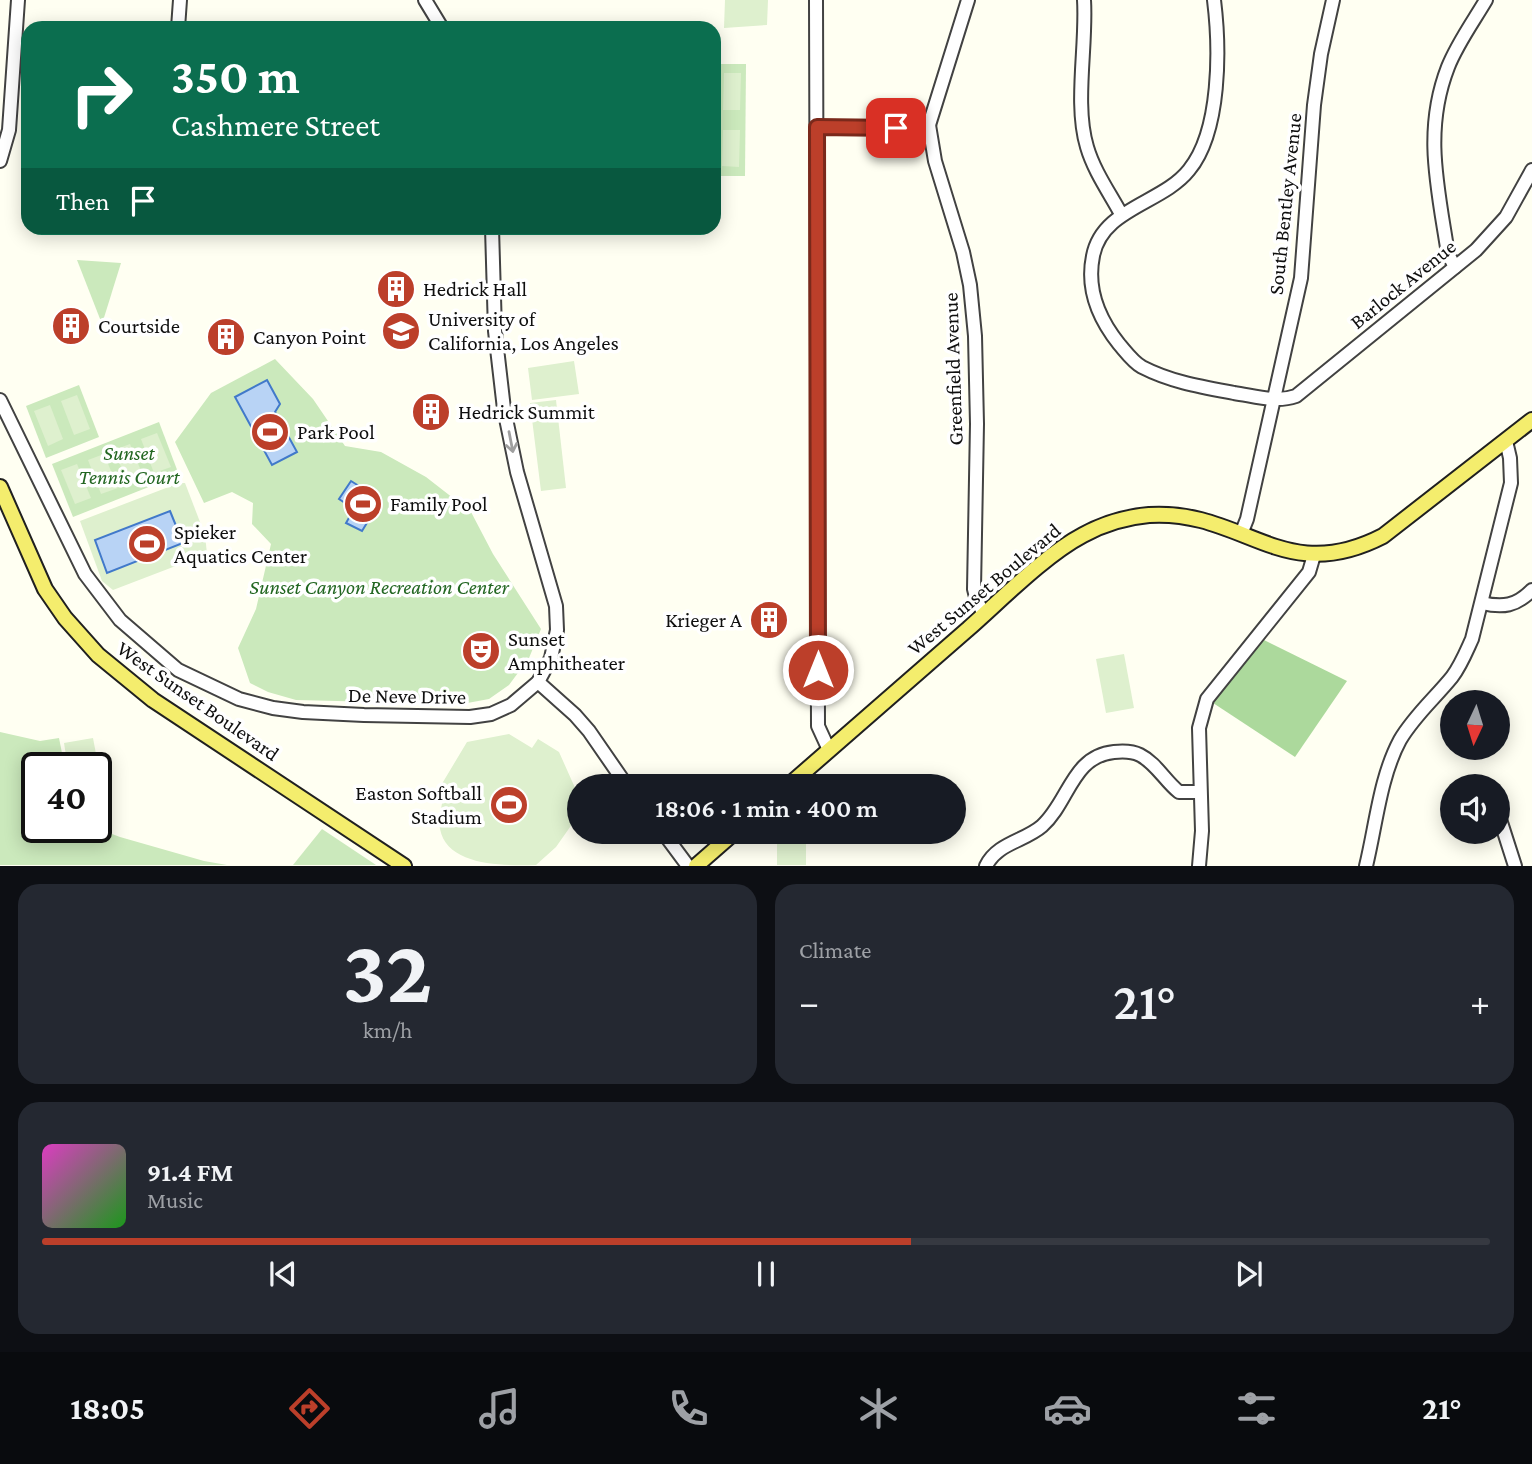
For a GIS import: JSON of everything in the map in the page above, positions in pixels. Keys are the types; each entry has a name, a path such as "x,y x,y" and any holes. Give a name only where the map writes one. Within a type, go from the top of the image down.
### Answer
{"main road":[{"name":"West Sunset Boulevard","path":"802,774 984,614 1061,549 1081,536 1116,521 1172,514 1210,521 1273,547 1314,555 1345,551 1383,536 1532,420"},
{"name":"West Sunset Boulevard","path":"0,487 45,589 65,618 98,655 153,700 404,866"},
{"path":"696,866 721,844"}],"street":[{"path":"0,161 9,130 18,0"},
{"path":"178,21 180,0"},
{"path":"425,0 438,21"},
{"path":"816,0 818,726 829,750"},
{"path":"817,127 918,128 929,125 968,0"},
{"path":"1084,0 1082,115 1086,146 1121,214"},
{"path":"1214,0 1217,56 1213,115 1203,147 1189,171 1168,189 1121,214 1105,230 1093,253 1091,276 1095,304 1105,327 1139,366 1168,379 1193,386 1275,400"},
{"name":"South Bentley Avenue","path":"1241,534 1247,519 1275,400 1301,278 1314,105 1321,54 1333,0"},
{"path":"1455,267 1448,254 1435,170 1433,131 1438,97 1449,64 1486,0"},
{"name":"Greenfield Avenue","path":"929,125 935,161 963,252 970,285 975,336 977,424 974,589 976,601 984,614"},
{"name":"Barlock Avenue","path":"1275,400 1296,396 1476,250 1506,217 1532,170"},
{"name":"De Neve Drive","path":"0,400 72,552 100,597 138,637 178,670 239,699 273,708 303,712 470,717 491,713 511,705 538,682 555,645 557,618 517,472 505,409 496,340 492,235"},
{"path":"1366,866 1388,767 1398,743 1461,662 1472,639 1511,483 1506,441"},
{"path":"1199,866 1202,831 1199,728 1207,699 1309,572 1314,555"},
{"path":"1482,603 1499,607 1510,606 1522,600 1532,590"},
{"path":"538,682 589,731 618,774"},
{"path":"986,866 999,850 1042,826 1058,809 1077,772 1092,758 1105,753 1123,751 1139,754 1152,763 1179,792 1200,792"},
{"path":"672,844 688,866"},
{"path":"1509,844 1516,866"}],"green space":[{"path":"725,0 768,0 767,25 724,28"},
{"path":"721,64 746,64 745,176 721,176"},
{"path":"724,73 741,73 740,110 723,110"},
{"path":"723,130 740,130 739,167 722,166"},
{"path":"77,260 121,263 102,324"},
{"name":"Sunset Canyon Recreation Center","path":"275,359 313,399 345,446 381,452 426,477 471,512 493,554 541,629 529,658 509,685 489,699 462,704 296,700 268,692 250,683 238,648 256,609 271,544 252,524 253,503 232,492 204,503 175,442 211,393"},
{"path":"574,361 579,394 532,400 528,368"},
{"name":"Sunset Tennis Court","path":"79,385 99,437 46,458 26,406"},
{"path":"77,395 90,429 74,435 61,401"},
{"path":"556,400 566,488 541,491 530,403"},
{"path":"50,405 63,439 48,446 34,411"},
{"name":"Sunset Tennis Court","path":"159,422 179,475 73,517 52,464"},
{"path":"157,433 171,467 154,473 141,439"},
{"path":"130,444 144,478 128,484 114,450"},
{"path":"104,454 118,488 101,494 88,460"},
{"path":"77,464 91,498 75,504 61,470"},
{"name":"Spieker Aquatics Center","path":"185,483 205,535 207,554 113,590 102,581 80,521"},
{"path":"1256,636 1347,681 1295,757 1207,699"},
{"path":"1124,654 1134,708 1106,713 1096,659"},
{"path":"0,732 40,741 59,738 62,752 21,752 21,843 112,843 112,834 204,861 227,865 0,865"},
{"name":"Easton Softball Stadium","path":"509,734 532,748 538,739 559,752 569,774 567,831 556,847 536,865 478,861 453,850 445,841 440,829 444,791 440,787 467,742"},
{"path":"93,738 96,752 65,752 64,743"},
{"path":"322,829 376,865 293,865"},
{"path":"777,844 806,844 806,865 777,865"}],"water":[{"name":"Park Pool","path":"267,380 280,404 275,412 297,452 272,465 235,397"},
{"name":"Family Pool","path":"351,481 381,500 362,531 346,523 354,509 339,499"},
{"path":"170,511 183,543 107,573 95,540"}],"place":[{"name":"Hedrick Hall","path":"396,289"},
{"name":"Courtside","path":"71,326"},
{"name":"University of California, Los Angeles","path":"401,331"},
{"name":"Canyon Point","path":"226,337"},
{"name":"Hedrick Summit","path":"431,412"},
{"name":"Park Pool","path":"270,432"},
{"name":"Family Pool","path":"363,504"},
{"name":"Spieker Aquatics Center","path":"147,544"},
{"name":"Krieger A","path":"769,620"},
{"name":"Sunset Amphitheater","path":"481,651"},
{"name":"Easton Softball Stadium","path":"509,805"}],"route":[{"path":"818,670 817,127 896,128"}]}
